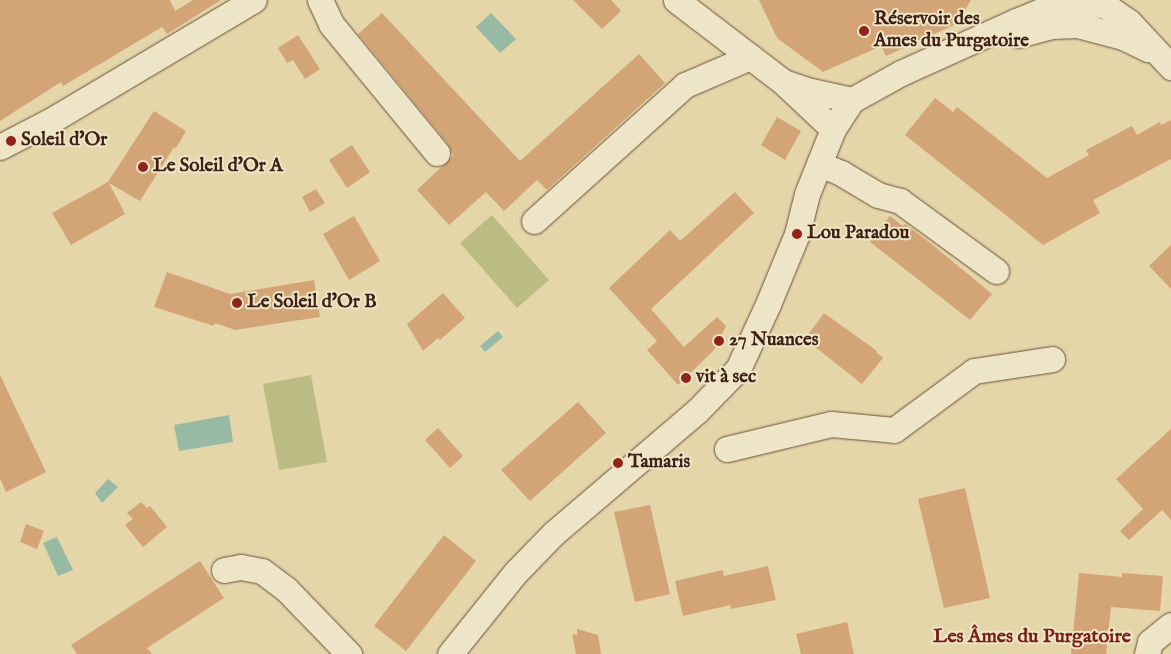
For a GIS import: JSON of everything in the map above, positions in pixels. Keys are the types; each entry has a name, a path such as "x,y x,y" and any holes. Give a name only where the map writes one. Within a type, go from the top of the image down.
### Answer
{"street":[{"path":"0,148 50,121 254,0"},
{"path":"320,0 331,24 438,153"},
{"path":"676,0 743,61 782,81 847,120"},
{"path":"450,654 516,572 554,532 697,411 738,369 797,234 821,195 824,167 847,120 901,73 1049,8 1076,9 1096,20 1108,3 1129,22 1163,60"},
{"path":"1076,9 1163,60"},
{"path":"534,221 685,86 708,74 743,61"},
{"path":"782,81 811,91 847,120"},
{"path":"0,162 50,121"},
{"path":"824,167 878,195 900,201 996,271"},
{"path":"727,449 831,424 894,430 974,370 1052,359"},
{"path":"224,570 242,567 262,571 286,589 349,654"},
{"path":"1147,654 1150,642 1171,625"}],"shaded area":[{"path":"491,13 516,39 500,53 476,27"},
{"path":"492,215 549,280 517,308 460,243"},
{"path":"498,331 503,337 485,352 480,346"},
{"path":"311,375 327,462 279,470 263,384"},
{"path":"229,415 233,442 179,451 174,425"},
{"path":"108,479 118,487 102,503 95,493"},
{"path":"57,537 73,570 58,576 43,543"}],"building":[{"path":"0,0 170,0 175,11 193,0 221,0 167,34 162,27 63,86 61,82 0,121"},
{"path":"573,0 611,0 621,11 602,29"},
{"name":"Réservoir des Ames du Purgatoire","path":"759,0 971,0 958,22 952,26 886,56 881,46 823,72 777,38"},
{"path":"382,13 520,161 639,54 665,83 547,190 537,180 504,211 486,192 449,225 417,190 453,156 448,144 358,34"},
{"path":"298,35 320,69 305,79 293,60 287,63 278,48"},
{"path":"935,98 953,112 957,107 1047,178 1089,155 1086,150 1132,126 1137,135 1160,122 1161,125 1171,120 1171,159 1093,200 1100,213 1043,245 905,135"},
{"name":"Le Soleil d'Or A","path":"154,111 186,131 176,148 174,147 140,201 109,183 125,214 71,245 52,213 108,182"},
{"path":"777,117 801,131 785,160 761,145"},
{"path":"352,145 370,172 347,188 329,160"},
{"path":"316,189 325,203 310,212 302,197"},
{"path":"735,192 754,213 651,309 684,347 717,317 726,326 715,349 678,385 647,350 657,341 609,288 670,230 680,241"},
{"path":"354,216 380,261 349,280 323,234"},
{"path":"890,216 903,226 905,224 934,246 992,294 970,320 870,242"},
{"path":"1171,245 1171,289 1149,266"},
{"name":"Le Soleil d'Or B","path":"167,272 230,294 314,280 320,317 235,330 215,323 214,326 154,307"},
{"path":"443,293 465,318 440,340 438,338 423,351 407,324"},
{"path":"824,313 877,351 883,358 862,384 805,339"},
{"path":"0,375 46,472 6,492 0,479"},
{"path":"578,402 606,433 530,501 501,470"},
{"path":"438,428 463,456 450,468 425,440"},
{"path":"1171,429 1171,520 1162,510 1129,540 1120,531 1143,509 1116,479"},
{"path":"965,488 990,598 944,608 918,499"},
{"path":"141,502 147,508 150,506 167,527 143,547 125,525 133,519 127,513"},
{"path":"650,505 670,594 635,602 614,512"},
{"path":"26,524 44,531 37,549 20,542"},
{"path":"444,535 476,561 406,651 374,626"},
{"path":"200,561 224,598 147,648 152,654 77,654 71,645"},
{"path":"768,566 776,600 731,609 730,605 683,616 675,581 723,570 724,576"},
{"path":"1079,573 1122,577 1122,573 1163,576 1160,611 1111,607 1106,654 1071,654"},
{"path":"847,622 854,654 801,654 796,634"},
{"path":"577,629 598,635 601,654 576,654 572,634 577,635"}],"place":[{"name":"Réservoir des Ames du Purgatoire","path":"864,31"},
{"name":"Soleil d'Or","path":"11,141"},
{"name":"Le Soleil d'Or A","path":"143,167"},
{"name":"Lou Paradou","path":"797,234"},
{"name":"Le Soleil d'Or B","path":"237,303"},
{"name":"27 Nuances","path":"719,341"},
{"name":"vit à sec","path":"686,378"},
{"name":"Tamaris","path":"618,463"}],"district":[{"name":"Les Âmes du Purgatoire","path":"1032,636"}]}
